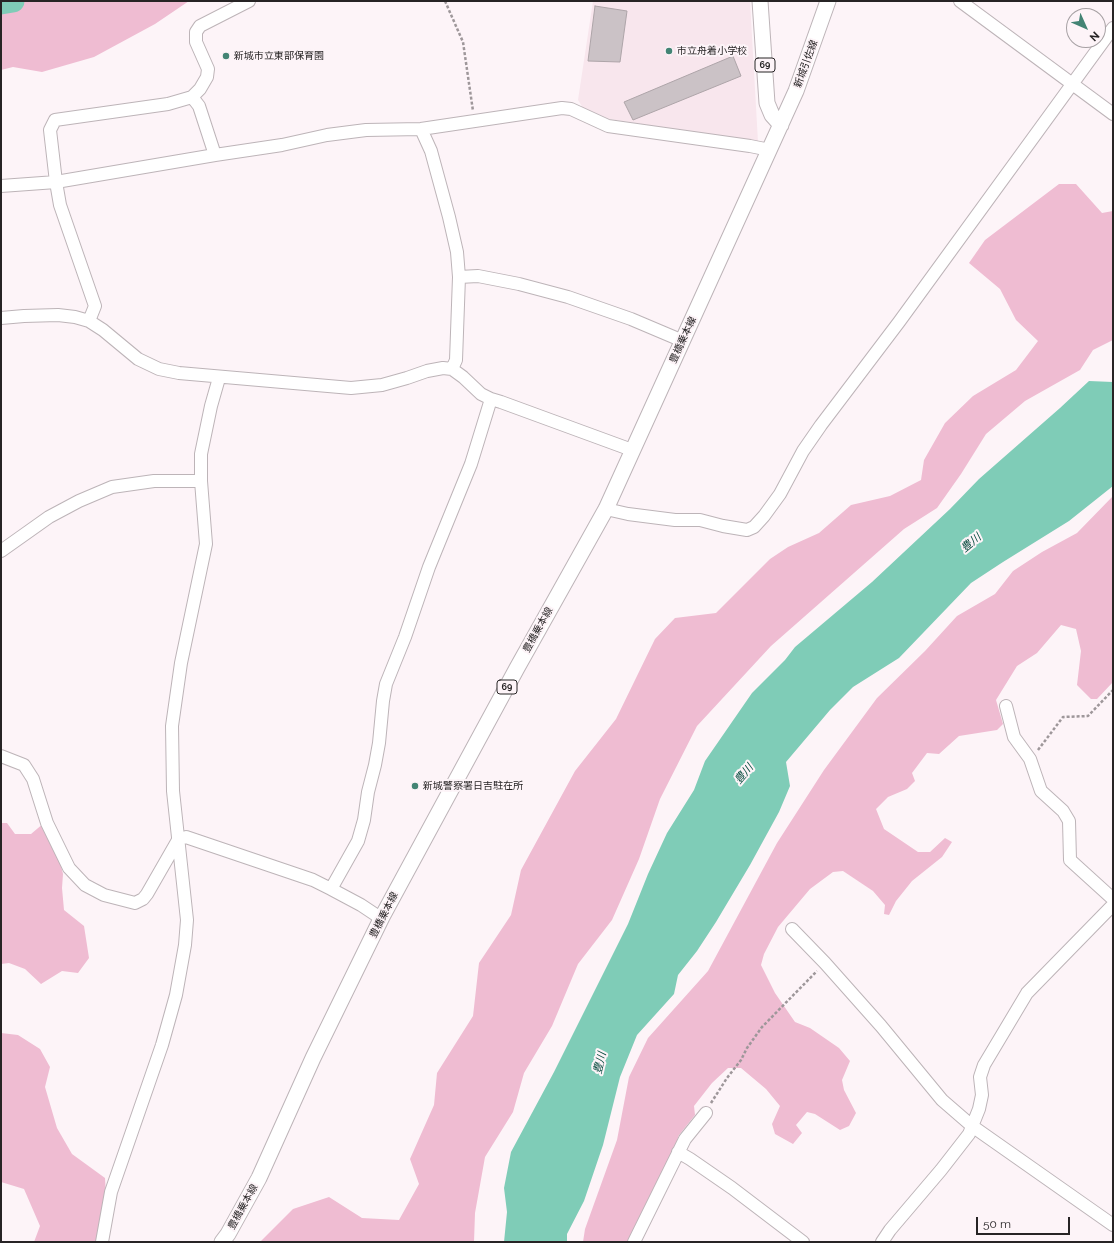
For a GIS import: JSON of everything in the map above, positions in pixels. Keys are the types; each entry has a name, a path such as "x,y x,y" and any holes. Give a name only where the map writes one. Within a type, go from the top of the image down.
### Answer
{"main road":[{"name":"69","path":"760,1 767,103 772,115 781,126"},
{"name":"新城引佐線","path":"781,126 796,92 828,1"},
{"name":"豊橋乗本線","path":"228,1239 259,1178 313,1058 382,917 513,675 606,509 781,126"}],"street":[{"path":"89,321 95,306 60,205 56,182 50,130 55,120 168,104 192,97 200,89 207,77 208,69 196,42 196,32 200,26 249,1"},
{"path":"960,1 1113,114"},
{"path":"606,509 628,514 675,520 700,520 747,530 754,527 780,494 803,451 821,425 1113,28"},
{"path":"192,97 199,106 215,155"},
{"path":"1,186 56,182 282,145 327,135 366,130 421,129 562,108 571,109 608,126 770,150"},
{"path":"421,129 431,151 457,252 458,276 456,360 452,369"},
{"path":"458,276 478,276 519,284 568,297 632,319 682,341"},
{"path":"1,318 58,315 89,321 103,330 138,359 158,369 219,378 351,388 382,385 427,371 443,368 452,369 481,394 491,399 632,450"},
{"path":"102,1242 111,1192 162,1045 176,995 185,945 187,920 173,791 172,726 182,663 206,544 201,454 211,406 219,378"},
{"path":"331,889 358,841 364,820 368,792 376,765 386,684 405,637 429,567 471,464 491,399"},
{"path":"1,551 49,517 79,501 112,487 154,481 202,481"},
{"path":"1006,706 1014,737 1030,759 1041,790 1063,811 1069,822 1070,860 1113,899"},
{"path":"1,756 24,765 32,779 47,823 69,868 85,885 104,895 136,903 143,899 178,840 186,837 313,880 382,917"},
{"path":"882,1242 900,1217 941,1170 969,1134 979,1109 982,1095 980,1077 984,1065 1027,993 1113,905"},
{"path":"792,929 825,963 881,1026 942,1100 972,1126 1113,1225"},
{"path":"634,1242 684,1139 706,1113"},
{"path":"678,1152 732,1188 802,1242"}],"path":[{"path":"445,1 463,42 474,121"},
{"path":"1030,759 1063,717 1088,716 1113,690"},
{"path":"706,1113 714,1096 741,1060 747,1048 762,1028 825,963"}],"shaded area":[{"path":"1,1 189,1 155,24 94,57 42,72 13,67 1,70"},
{"name":"市立舟着小学校","path":"593,1 750,1 758,142 609,119 583,108 578,100"},
{"path":"1059,184 1076,184 1102,213 1113,211 1113,340 1093,350 1080,370 1025,401 986,434 961,474 937,508 904,529 771,646 697,726 660,799 639,859 612,920 578,964 552,1026 524,1073 513,1112 485,1157 475,1213 474,1242 260,1242 293,1209 329,1197 362,1218 399,1220 419,1184 410,1159 434,1105 437,1073 473,1016 479,963 511,915 521,870 575,771 616,719 655,639 675,618 716,613 770,559 788,547 819,533 851,505 890,496 921,480 924,460 945,423 973,396 1016,370 1038,341 1016,320 1000,289 969,263 985,240"},
{"path":"1113,496 1113,682 1097,699 1091,699 1077,685 1081,651 1076,629 1061,625 1037,653 1017,666 996,700 1003,724 997,730 959,736 939,754 927,753 912,773 915,781 907,789 888,797 876,809 884,829 918,852 930,852 945,838 952,842 942,857 912,881 896,901 889,915 884,914 885,905 873,891 843,871 833,872 810,889 778,927 764,954 761,965 775,993 795,1022 810,1028 839,1048 850,1061 842,1080 844,1090 856,1113 849,1126 840,1130 815,1114 807,1112 796,1125 802,1133 793,1144 775,1134 772,1124 780,1106 766,1089 741,1068 728,1068 712,1083 694,1106 695,1115 679,1135 670,1161 643,1216 628,1242 583,1242 585,1229 617,1140 629,1077 648,1038 708,971 777,843 824,770 877,698 925,651 957,616 995,594 1013,571 1042,552 1077,533"},
{"path":"1,823 7,823 15,834 31,834 44,823 53,831 63,874 62,888 64,910 84,926 89,958 78,973 62,971 41,984 25,969 9,963 1,964"},
{"path":"1,1033 18,1035 40,1049 50,1067 45,1087 57,1128 72,1154 105,1178 106,1196 98,1242 34,1242 40,1226 24,1189 1,1182"}],"water":[{"name":"豊川","path":"1089,381 1113,382 1113,486 1069,521 971,583 899,658 853,687 830,710 786,762 790,786 779,812 716,922 697,951 678,975 674,994 637,1035 620,1077 603,1145 584,1201 567,1234 567,1242 504,1242 507,1212 504,1188 511,1152 554,1072 628,924 648,874 667,833 694,790 705,761 752,693 785,660 795,647 872,582 950,509 979,479"}],"building":[{"path":"595,6 627,11 620,62 588,61"},
{"path":"733,56 741,76 633,120 624,102"}],"waterway":[{"path":"1,3 13,1"}],"place":[{"name":"市立舟着小学校","path":"669,51"},
{"name":"新城市立東部保育園","path":"226,56"},
{"name":"新城警察署日吉駐在所","path":"415,786"}]}
